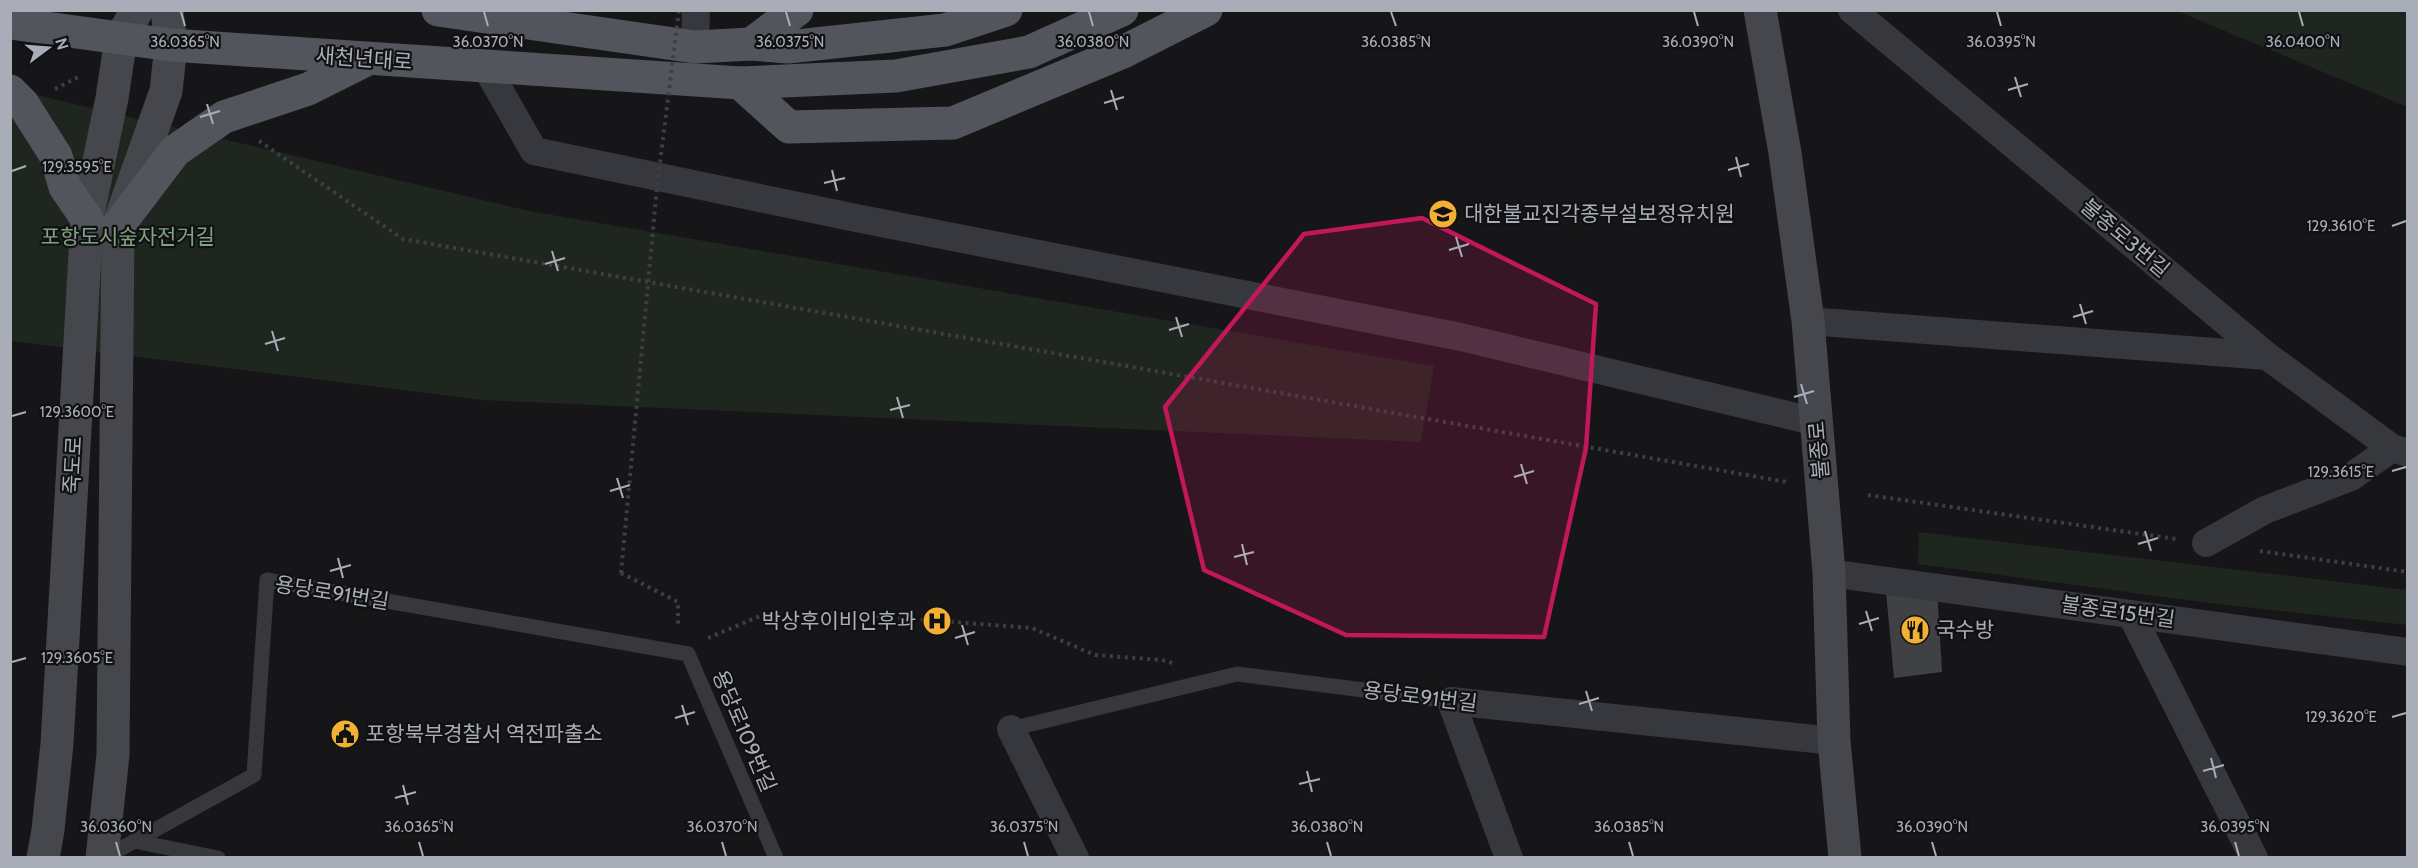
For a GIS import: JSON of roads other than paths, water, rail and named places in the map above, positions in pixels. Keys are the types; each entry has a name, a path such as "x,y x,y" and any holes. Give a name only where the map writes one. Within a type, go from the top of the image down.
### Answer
{"main road":[{"name":"죽도로","path":"103,858 113,755 118,226 166,91 171,45 166,10"},
{"path":"751,44 797,10"},
{"path":"458,12 695,47 751,44 788,47 945,30 1006,10"},
{"name":"새천년대로","path":"10,23 129,24 171,45 366,60 740,83 791,83 896,76 1029,52 1122,10"},
{"path":"740,83 789,127 953,123 1123,52 1206,10"},
{"name":"불종로","path":"1760,10 1785,153 1808,321 1829,573 1834,741 1845,858"},
{"name":"죽도로","path":"43,858 57,744 87,219 129,24"},
{"path":"118,226 175,151 224,117 308,89 366,60"},
{"path":"17,98 56,156 65,187 87,219"}],"street":[{"path":"695,47 696,10"},
{"name":"불종로3번길","path":"1851,10 2266,356 2400,451"},
{"path":"486,67 534,151 1461,338 1817,422"},
{"path":"1808,321 2266,356"},
{"path":"2206,543 2265,510 2351,477 2400,451"},
{"name":"불종로15번길","path":"1829,573 2408,652"},
{"path":"2131,614 2254,858"},
{"path":"1450,701 1509,858"},
{"name":"용당로91번길","path":"1450,701 1834,741"},
{"path":"1011,729 1075,858"}],"lane":[{"name":"용당로91번길","path":"103,858 254,776 267,580 688,654"},
{"name":"용당로109번길","path":"688,654 776,858"},
{"name":"용당로91번길","path":"1011,729 1237,674 1450,701"},
{"path":"134,842 218,858"}],"place":[{"name":"대한불교진각종부설보정유치원","path":"1443,214"},
{"name":"박상후이비인후과","path":"937,621"},
{"name":"국수방","path":"1915,630"},
{"name":"포항북부경찰서 역전파출소","path":"345,734"}],"park label":[{"name":"포항도시숲자전거길","path":"128,237"}]}
